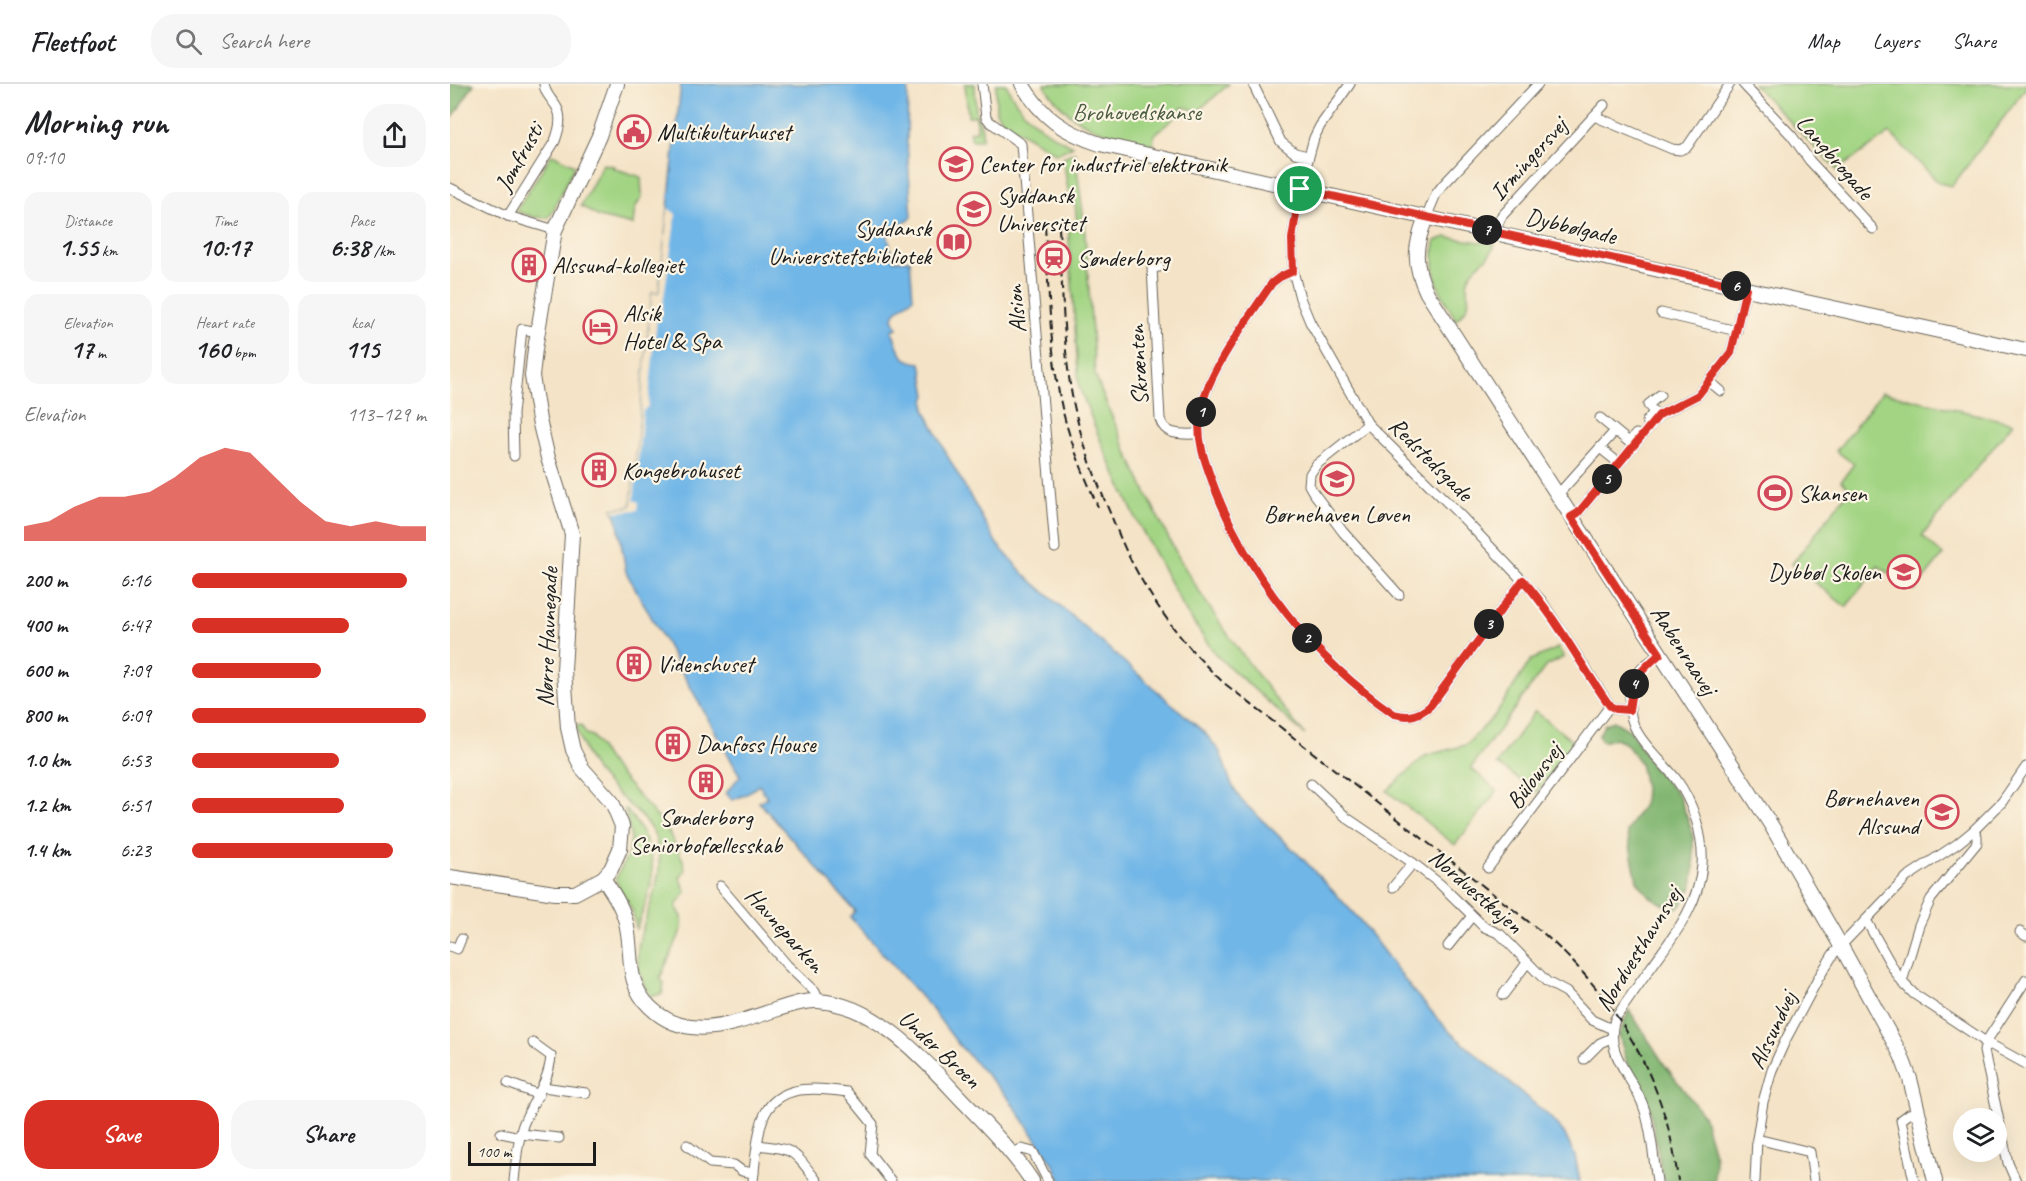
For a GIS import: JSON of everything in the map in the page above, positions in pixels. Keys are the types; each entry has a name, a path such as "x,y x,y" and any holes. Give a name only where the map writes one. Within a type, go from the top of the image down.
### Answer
{"street":[{"name":"Jomfrusti","path":"508,216 555,141 559,130 560,119 556,107 544,90 544,84"},
{"name":"Nørre Havnegade","path":"603,878 611,869 620,849 622,826 612,802 582,768 573,750 568,728 564,669 572,534 548,458 535,398 533,363 555,230 599,136 617,84"},
{"name":"Alsion","path":"982,84 986,117 1021,144 1055,548"},
{"name":"Dybbølgade","path":"1022,84 1049,119 1077,136 1100,144 2026,350"},
{"path":"1253,84 1281,142 1295,153 1308,156"},
{"name":"Redstedsgade","path":"1350,84 1320,126 1308,156 1300,189 1292,239 1293,271 1300,298 1310,322 1368,424 1541,600 1610,706"},
{"path":"1426,218 1443,184 1538,84"},
{"name":"Irmingersvej","path":"1594,116 1672,149 1680,150 1687,147 1730,84"},
{"name":"Langbrogade","path":"1743,84 1873,229"},
{"name":"Irmingersvej","path":"1495,232 1501,217 1604,105"},
{"path":"450,188 508,216 555,230"},
{"name":"Aabenraavej","path":"1426,218 1417,245 1417,268 1421,280 1555,493 1771,825 1841,946 1901,1055 1919,1112 1935,1181"},
{"name":"Skrænten","path":"1159,267 1152,268 1160,419 1162,427 1167,431 1199,434"},
{"path":"1293,271 1272,283 1214,374 1200,414 1199,434 1204,459 1222,506 1247,555 1279,603 1302,633 1343,674 1394,714 1403,717 1422,713 1430,706 1523,580"},
{"path":"1571,517 1578,513 1605,482 1659,415 1698,395 1731,353 1746,288"},
{"path":"1661,313 1737,331"},
{"path":"514,456 513,414 522,329 538,332"},
{"path":"1709,381 1721,391"},
{"path":"1600,418 1629,442 1654,412 1648,405 1660,395"},
{"path":"1368,424 1316,465 1310,474 1309,485 1343,532 1398,595"},
{"path":"1555,493 1562,490 1615,431"},
{"path":"1600,448 1615,460"},
{"path":"1610,706 1629,710 1631,690 1641,669 1660,654"},
{"name":"Bülowsvej","path":"1488,868 1610,706"},
{"name":"Nordvesthavnsvej","path":"1629,710 1632,724 1643,742 1676,779 1691,804 1700,836 1702,864 1696,894 1684,921 1615,1019 1611,1033 1620,1063 1639,1094 1645,1110 1657,1181"},
{"name":"Alssundvej","path":"1755,1181 1762,1102 1772,1070 1786,1039 1834,953 1907,877 1973,831 2002,802 2026,767"},
{"name":"Nordvestkajen","path":"1311,784 1347,818 1413,862 1440,884 1484,927 1500,934 1547,982 1566,992 1592,1020 1611,1033"},
{"path":"1902,982 1918,925 1931,899 1977,843 1977,837 1973,831"},
{"path":"1393,887 1413,862"},
{"path":"450,877 555,893 575,893 603,878"},
{"name":"Under Broen","path":"603,878 619,904 627,925 629,960 638,993 649,1007 662,1017 686,1026 710,1028 730,1025 796,1003 819,1001 862,1014 903,1040 935,1071 1011,1153 1032,1181"},
{"name":"Havneparken","path":"720,886 781,959 815,992 819,1001"},
{"path":"1448,946 1472,916"},
{"path":"1866,920 1902,982 1914,994 2026,1064"},
{"path":"450,946 457,949 461,939"},
{"path":"1503,995 1527,963"},
{"path":"2016,1181 2008,1163 1984,1051 1986,1041 2026,980"},
{"path":"1584,1059 1611,1033"},
{"path":"514,1181 520,1136 550,1071 551,1056 533,1043"},
{"path":"508,1083 541,1091 586,1093"},
{"path":"687,1145 710,1163 734,1165 753,1177 760,1127 765,1114 775,1102 793,1089 820,1088 847,1092 873,1124 870,1154 891,1181"},
{"path":"1914,1181 1901,1120 1909,1114 1919,1112"},
{"path":"501,1133 559,1138"},
{"path":"1757,1139 1810,1152 1814,1181"},
{"path":"757,1145 792,1151 817,1181"},
{"path":"1011,1153 1022,1149 1033,1152 1048,1181"}],"green space":[{"path":"450,84 474,84 450,122"},
{"path":"965,84 975,84 976,112 982,129 982,140 972,140 969,132 977,131 976,116 968,116"},
{"path":"996,84 1006,84 1011,95 1025,113 1052,135 1073,146 1057,154 1005,123 996,112"},
{"name":"Brohovedskanse","path":"1044,84 1229,84 1198,111 1183,107 1154,135 1153,145 1105,132 1078,120 1054,99"},
{"path":"1753,84 2026,84 2026,88 1952,186 1939,183 1890,133 1837,170"},
{"path":"1075,152 1084,222 1095,374 1102,394 1152,505 1192,580 1238,648 1305,735 1216,655 1186,612 1136,519 1079,387 1068,223 1077,222 1075,203 1070,203 1063,157"},
{"path":"552,154 575,165 552,213 548,218 534,217 516,211"},
{"path":"603,164 641,177 642,197 635,208 633,225 599,217 581,206"},
{"path":"1446,237 1495,244 1490,254 1471,273 1467,283 1469,302 1456,320 1437,283 1435,274 1435,241"},
{"path":"1882,392 2013,423 1922,536 1943,555 1915,590 1878,566 1846,607 1792,564 1850,489 1841,481 1854,464 1836,451"},
{"path":"1558,648 1564,657 1545,667 1471,768 1497,791 1455,845 1387,791 1425,756 1466,745 1495,715 1531,660"},
{"path":"1535,711 1575,743 1537,792 1497,764"},
{"path":"1614,721 1631,731 1652,766 1679,796 1693,834 1692,887 1681,906 1671,909 1649,896 1637,881 1627,831 1644,803 1645,787 1640,763 1627,745 1616,738 1603,742 1598,736 1605,724"},
{"path":"581,725 586,734 592,736 612,766 666,827 683,860 685,870 680,878 686,892 676,906 682,917 682,929 660,978 664,983 662,994 651,996 642,980 638,964 638,948 657,883 659,867 656,839 641,816 603,780 593,767 584,750 576,726"},
{"path":"625,808 645,839 652,866 652,880 636,929 632,910 616,878 628,855 631,839"},
{"path":"1629,1010 1664,1064 1703,1115 1715,1157 1714,1181 1663,1181 1650,1109 1627,1063 1619,1035"}],"water":[{"path":"681,84 908,84 907,143 912,217 887,233 893,260 910,260 913,298 895,312 893,318 897,328 892,330 904,357 921,363 927,395 925,409 947,455 997,544 1024,574 1205,733 1220,752 1231,783 1241,800 1302,858 1359,919 1414,992 1451,1033 1549,1116 1564,1133 1575,1156 1580,1181 1061,1181 1053,1163 1009,1099 958,1044 931,1008 850,917 855,911 759,802 767,797 759,785 745,795 732,800 726,793 740,776 626,572 617,518 612,509 631,507 652,292 659,293"}],"pier":[{"path":"668,208 676,214 661,317 657,319 648,406 643,411 634,500 639,502 638,510 614,512 612,509 631,507 652,292 659,293"}],"railway":[{"path":"1045,226 1054,363 1062,408 1069,433 1098,507"},
{"path":"1059,228 1063,315 1069,380 1076,414 1100,489 1119,535 1144,584 1186,643 1224,683 1543,933 1570,959 1615,1014 1650,1076 1663,1109 1678,1181"}],"place":[{"name":"Multikulturhuset","path":"634,132"},
{"name":"Center for industriel elektronik","path":"956,164"},
{"name":"Syddansk Universitet","path":"974,209"},
{"name":"Syddansk Universitetsbibliotek","path":"954,242"},
{"name":"Sønderborg","path":"1054,258"},
{"name":"Alssund-kollegiet","path":"529,265"},
{"name":"Alsik Hotel & Spa","path":"600,327"},
{"name":"Kongebrohuset","path":"599,470"},
{"name":"Børnehaven Løven","path":"1337,479"},
{"name":"Skansen","path":"1775,493"},
{"name":"Dybbøl Skolen","path":"1904,572"},
{"name":"Videnshuset","path":"634,664"},
{"name":"Danfoss House","path":"673,744"},
{"name":"Sønderborg Seniorbofællesskab","path":"706,782"},
{"name":"Børnehaven Alssund","path":"1942,812"}],"route":[{"path":"1300,189 1746,288 1731,353 1698,395 1659,415 1578,513 1571,517 1660,654 1641,669 1631,690 1629,710 1610,706 1541,600 1523,580 1430,706 1422,713 1413,716 1403,717 1394,714 1343,674 1302,633 1247,555 1222,506 1204,459 1199,434 1200,414 1205,394 1214,374 1272,283 1293,271 1292,239 1300,189"}]}
